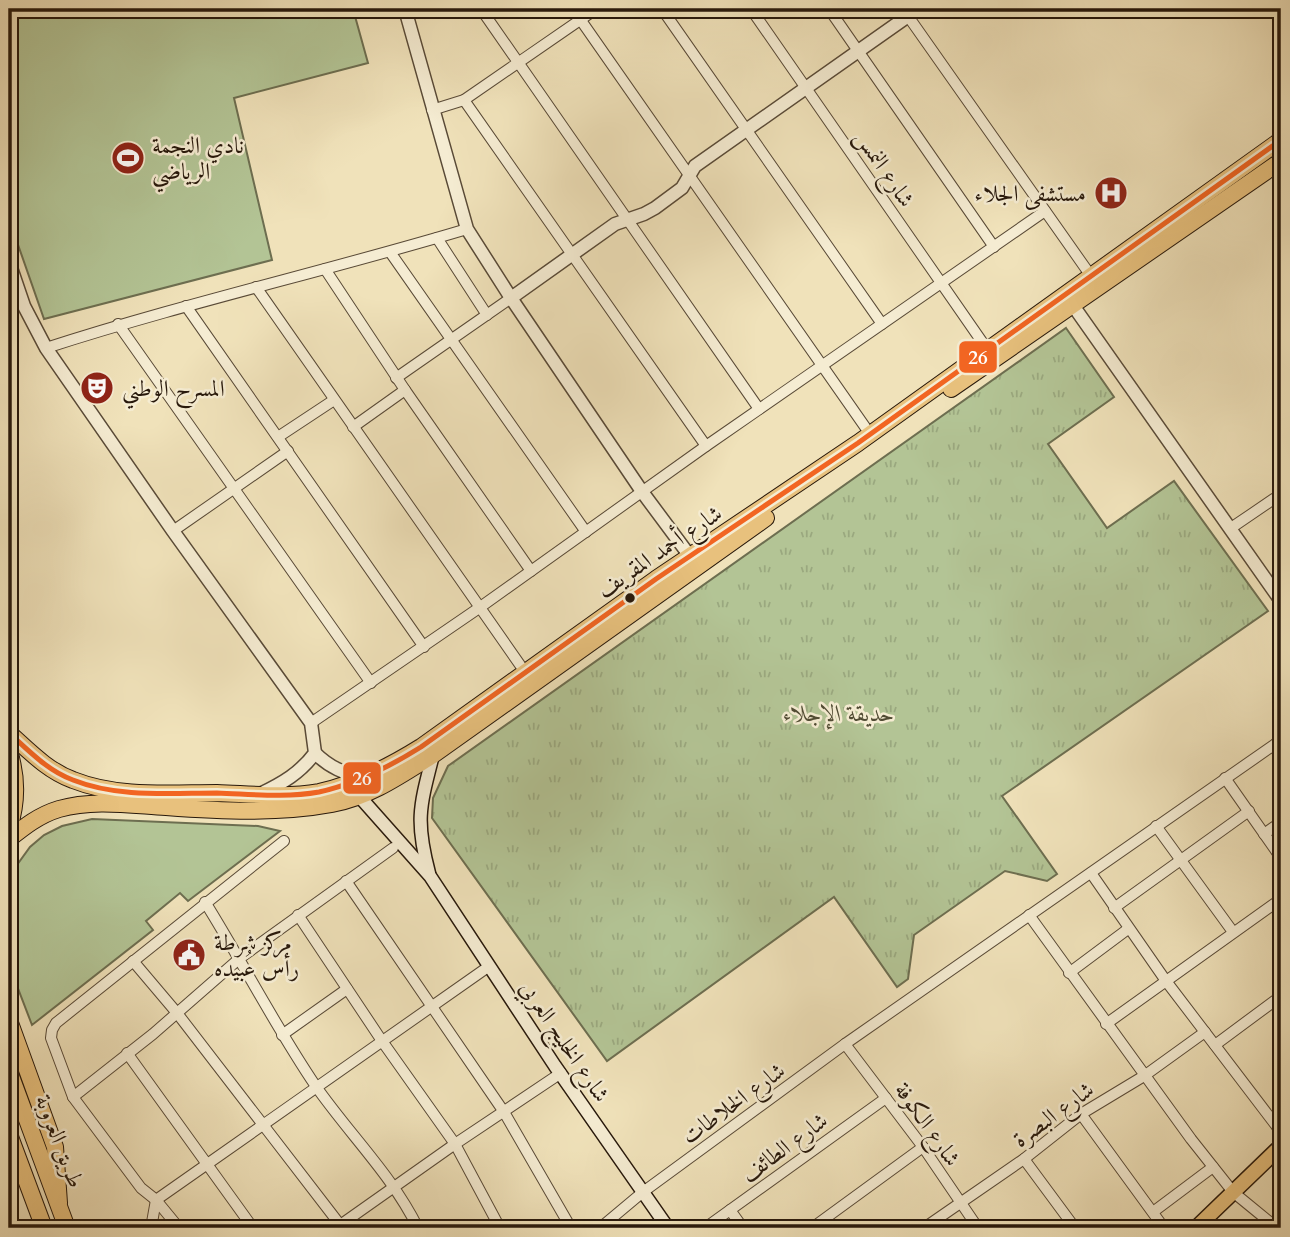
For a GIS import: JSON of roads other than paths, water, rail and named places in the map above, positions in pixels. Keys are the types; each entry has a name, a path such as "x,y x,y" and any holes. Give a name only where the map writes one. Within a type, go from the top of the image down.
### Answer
{"highway":[{"name":"شارع أحمد المقريف","path":"9,733 55,771 90,786 125,792 318,792 364,778 391,766 525,672 694,562 1072,304 1209,202 1281,140"},
{"name":"شارع أحمد المقريف","path":"9,839 41,816 77,805 262,810 333,804 395,780 1091,276 1209,202 1281,161"},
{"path":"9,751 15,782 15,804 9,828"},
{"path":"9,1020 55,1147 59,1203"},
{"name":"طريق العروبة","path":"9,1071 67,1228"},
{"name":"طريق العروبة","path":"9,1134 42,1223"},
{"path":"9,1166 42,1223"}],"main road":[{"path":"1196,1228 1281,1146"}],"street":[{"path":"405,9 467,229 643,493 694,562"},
{"path":"481,9 759,410"},
{"path":"573,9 870,435"},
{"path":"432,110 464,100 596,9"},
{"path":"662,9 882,324"},
{"name":"شارع النمس","path":"751,9 987,349"},
{"path":"828,9 993,247"},
{"path":"396,378 615,224 655,208 687,183 695,166 859,52 910,11 1091,276"},
{"path":"464,100 706,446"},
{"path":"311,723 480,608 706,446 1045,211"},
{"path":"46,348 118,324 390,253 467,229"},
{"path":"437,239 487,315"},
{"path":"390,253 586,533"},
{"path":"9,262 24,306 46,348 311,723 315,753 337,771 364,778"},
{"path":"325,269 396,378 531,571"},
{"path":"256,287 525,672"},
{"path":"1072,304 1231,528 1277,586 1281,601"},
{"path":"186,306 424,647"},
{"path":"118,324 371,683"},
{"path":"353,427 405,390"},
{"path":"278,437 334,400"},
{"path":"173,531 288,451"},
{"path":"1231,528 1281,494"},
{"name":"شارع الخلاطات","path":"600,1228 643,1192 845,1044 1281,740"},
{"path":"258,794 292,777 303,769 315,753"},
{"name":"شارع الخليج العربي","path":"430,876 419,823 421,799 433,755"},
{"path":"1225,778 1281,858"},
{"name":"شارع الخليج العربي","path":"359,796 430,876 488,967 668,1228"},
{"path":"1114,908 1249,811"},
{"path":"1264,834 1281,822"},
{"path":"1156,826 1233,932"},
{"path":"179,1228 156,1200 141,1188 73,1097 51,1038 52,1030 57,1023 205,902 284,841"},
{"path":"73,1097 240,958 393,848"},
{"path":"1091,873 1166,981 1281,1132"},
{"path":"346,881 504,1112 571,1228"},
{"path":"1106,1024 1281,899"},
{"path":"205,902 240,958 282,1035 318,1088 394,1188 418,1228"},
{"path":"298,915 382,1041 455,1143 496,1228"},
{"path":"1029,915 1143,1076 1213,1167 1233,1192 1277,1228"},
{"path":"1069,973 1129,929"},
{"path":"133,961 177,1013 338,1227 455,1143 561,1073"},
{"path":"151,1228 156,1200 488,967"},
{"path":"282,1035 347,989"},
{"path":"1215,1045 1281,996"},
{"name":"شارع البصرة","path":"924,1228 1024,1159 1082,1114 1143,1076 1205,1032"},
{"name":"شارع الكوفة","path":"845,1044 923,1147 978,1228"},
{"path":"127,1053 253,1228"},
{"name":"شارع الطائف","path":"705,1228 886,1097"},
{"path":"1082,1114 1164,1228"},
{"path":"811,1228 923,1147"},
{"path":"1024,1159 1075,1228"},
{"path":"1153,1212 1213,1167"},
{"path":"730,1210 743,1228"}],"place":[{"name":"نادي النجمة الرياضي","path":"128,158"},
{"name":"مستشفى الجلاء","path":"1111,193"},
{"name":"المسرح الوطني","path":"97,388"},
{"name":"مركز شرطة رأس عُبيده","path":"189,955"}],"park label":[{"name":"حديقة الإجلاء","path":"839,713"}]}
